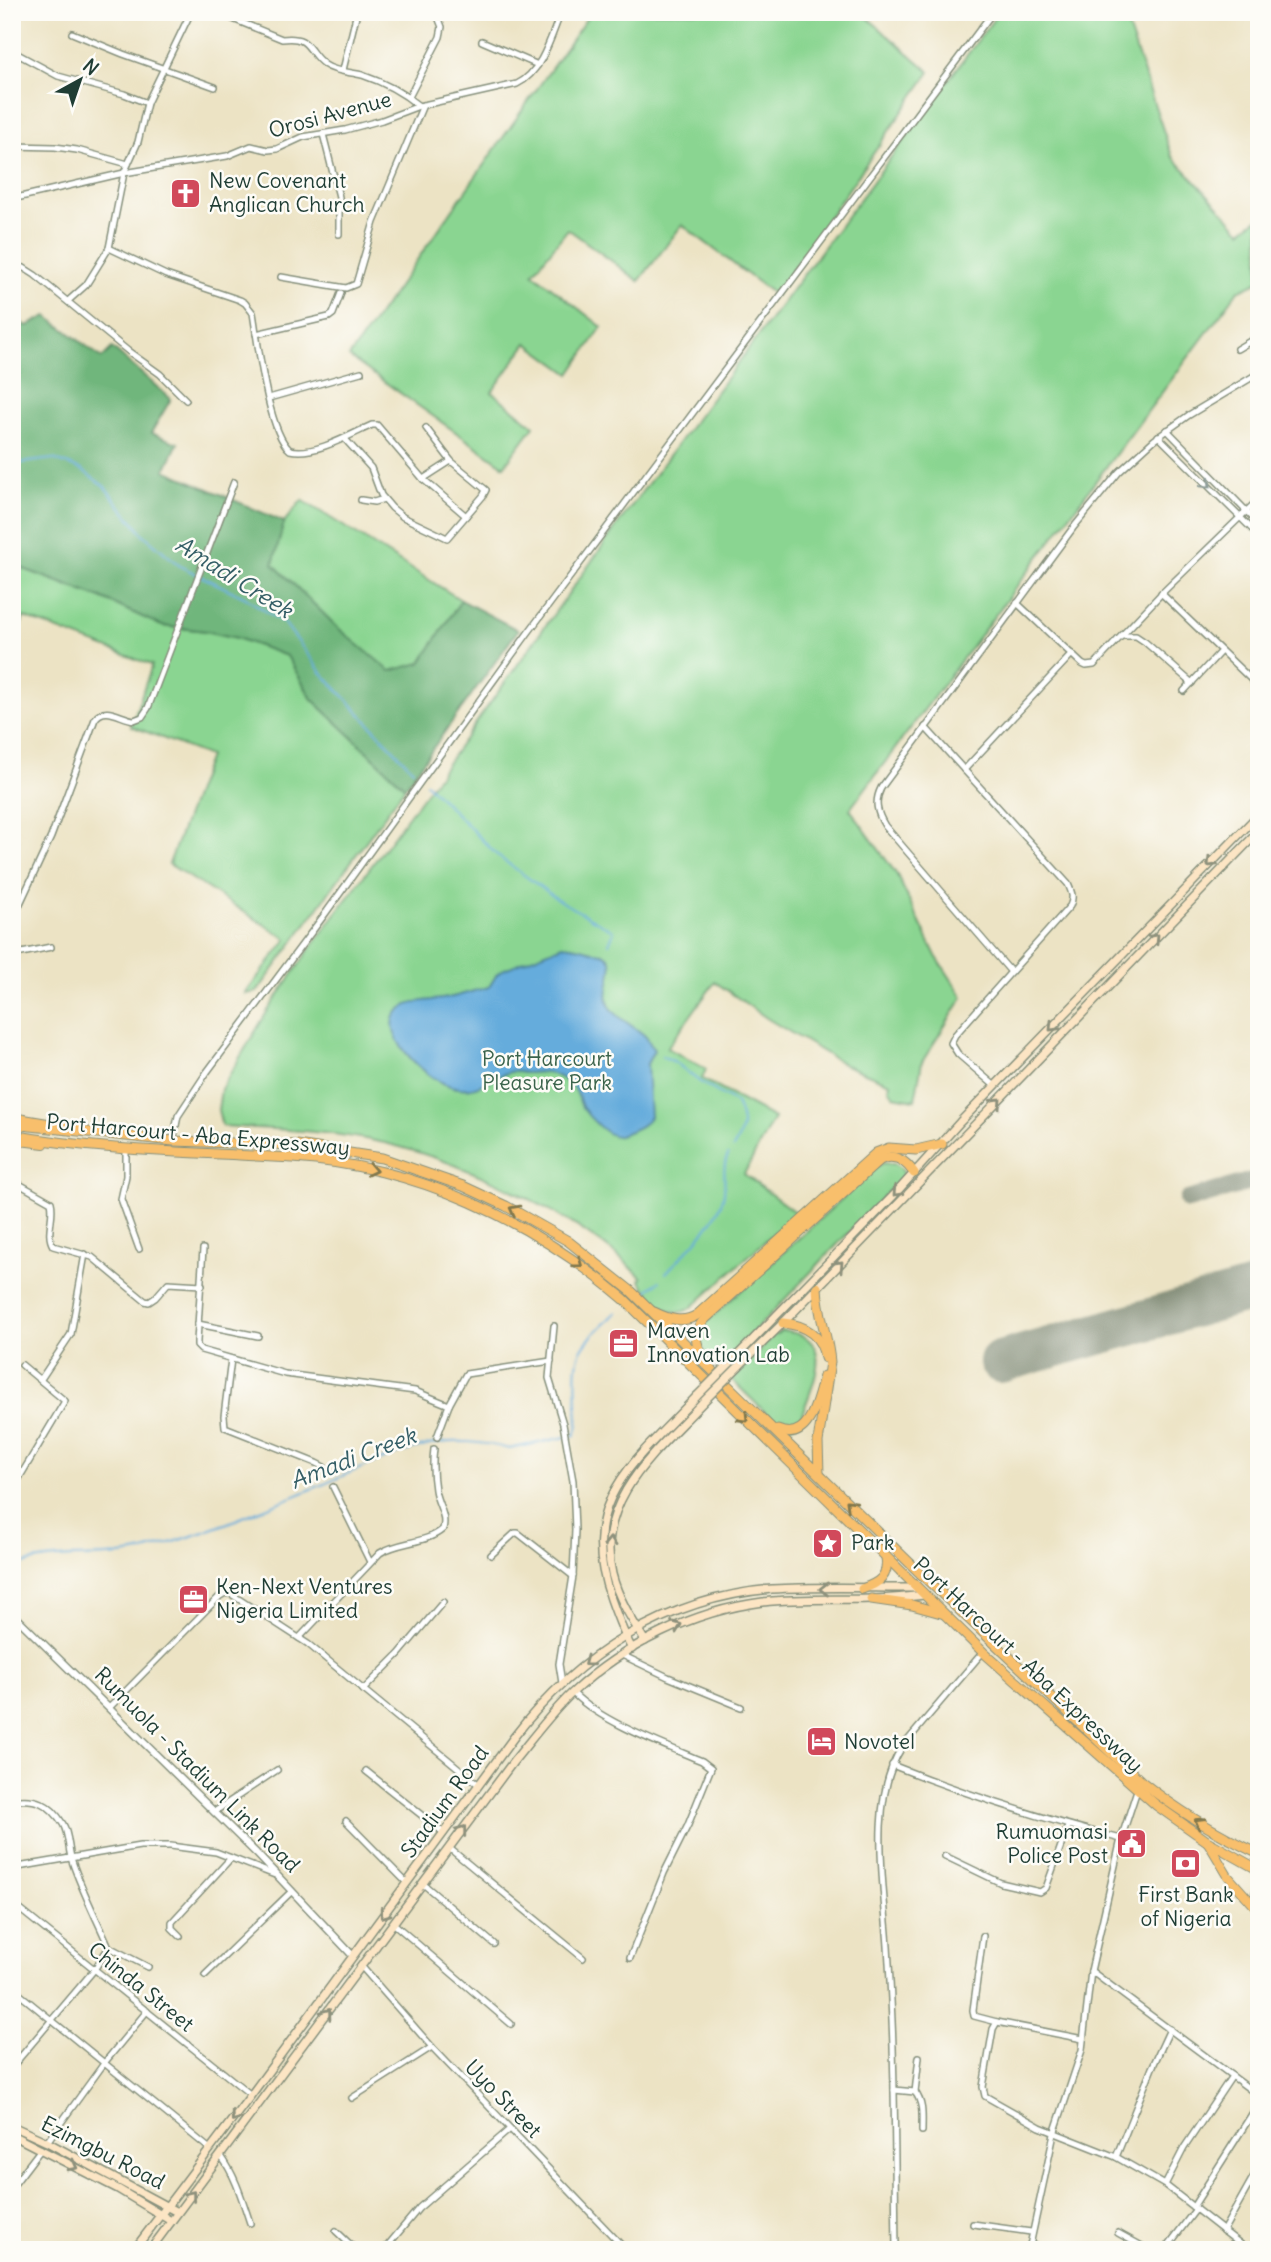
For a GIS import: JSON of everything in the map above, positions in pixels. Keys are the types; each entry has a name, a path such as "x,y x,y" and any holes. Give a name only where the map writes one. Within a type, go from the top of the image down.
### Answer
{"highway":[{"name":"Port Harcourt - Aba Expressway","path":"12,1124 173,1141 327,1148 382,1158 481,1194 540,1224 588,1255 631,1291 921,1574 1142,1782 1192,1818 1259,1854"},
{"name":"Port Harcourt - Aba Expressway","path":"12,1137 121,1148 293,1158 376,1170 414,1180 476,1204 530,1231 576,1261 624,1299 943,1614 1137,1790 1207,1841 1259,1870"},
{"path":"649,1310 674,1320 690,1319 876,1153 890,1148 916,1150 942,1144"},
{"path":"706,1365 695,1340 695,1333 709,1314 880,1160 897,1158 907,1164 914,1173"},
{"path":"817,1287 820,1318 830,1350 818,1442 819,1475"},
{"path":"771,1427 790,1434 798,1432 805,1425 824,1374 824,1352 820,1340 798,1325 783,1323"},
{"path":"862,1588 875,1584 884,1577 887,1566 885,1556"},
{"path":"871,1599 912,1605 943,1614"}],"main road":[{"path":"632,1649 607,1587 600,1556 600,1530 604,1513 612,1494 627,1472 736,1363 960,1122 1259,814"},
{"path":"736,1363 783,1323 1259,831"},
{"path":"12,1117 63,1124 103,1134"},
{"path":"645,1641 618,1591 612,1574 609,1542 612,1519 621,1498 638,1472 700,1399"},
{"name":"Stadium Road","path":"134,2250 532,1714 562,1683 625,1636 697,1605 774,1589 916,1588"},
{"name":"Stadium Road","path":"150,2250 513,1762 573,1693 622,1655 645,1641 709,1615 761,1602 924,1595"},
{"path":"1207,1841 1228,1876 1259,1911"},
{"path":"1259,1884 1256,1894 1259,1902"},
{"name":"Ezimgbu Road","path":"12,2126 177,2212"},
{"name":"Ezimgbu Road","path":"12,2135 171,2221"}],"street":[{"path":"68,301 86,285 109,248 124,173 138,142 147,103 191,12"},
{"path":"216,12 282,39 302,40 327,66 380,82 421,106 374,222 356,284 346,288 281,277"},
{"path":"343,70 357,12"},
{"path":"409,97 440,37 442,27 436,12"},
{"path":"482,41 538,65 561,12"},
{"path":"173,1141 178,1116 207,1072 528,633 993,12"},
{"path":"72,33 215,87"},
{"path":"12,51 58,76 147,103"},
{"name":"Orosi Avenue","path":"12,200 124,173 227,156 251,146 277,149 303,137 383,120 421,106 525,80 538,65"},
{"path":"323,134 339,197 339,234"},
{"path":"12,146 77,150 128,164"},
{"path":"109,248 166,275 245,303 253,313 269,398 281,438 290,450 307,450 345,439 377,425 423,479 466,516"},
{"path":"12,265 35,275 160,374 186,400"},
{"path":"256,334 329,317 341,293"},
{"path":"1237,349 1259,336"},
{"path":"269,398 361,372"},
{"path":"1011,972 880,818 876,807 877,796 1093,501 1119,472 1158,436 1259,373"},
{"path":"345,439 371,468 384,499 404,517 447,538 486,490 451,461 426,428"},
{"path":"1167,430 1259,524"},
{"path":"1158,436 1259,536"},
{"path":"423,479 451,461"},
{"path":"12,931 15,912 51,837 94,719 102,712 131,720 144,715 234,482"},
{"path":"361,500 374,502 384,499"},
{"path":"1017,603 1086,666 1094,666 1161,593 1259,499"},
{"path":"1161,593 1259,687"},
{"path":"1122,636 1136,636 1145,642 1192,683"},
{"path":"1184,691 1221,650"},
{"path":"964,770 1072,654"},
{"path":"925,727 1068,884 1072,893 1070,906 955,1035 951,1043 958,1054 995,1086"},
{"path":"12,956 51,947"},
{"path":"121,1148 126,1176 121,1199 139,1249"},
{"path":"12,1180 51,1202 53,1211 49,1238 53,1246 85,1254 147,1302 153,1300 168,1283 202,1285"},
{"path":"203,1249 197,1346 209,1354 285,1374 415,1391 449,1405"},
{"path":"41,1379 71,1334 85,1254"},
{"path":"198,1324 258,1336"},
{"path":"554,1326 549,1378 573,1481 573,1576 559,1664 562,1683"},
{"path":"231,1359 225,1427 316,1463 327,1472"},
{"path":"437,1437 462,1378 470,1372 551,1361"},
{"path":"12,1490 65,1401 22,1365"},
{"path":"299,1638 384,1550 435,1535 443,1529 444,1518 435,1492 432,1462 434,1449"},
{"path":"333,1487 370,1562"},
{"path":"491,1555 517,1533 573,1576"},
{"path":"110,1707 220,1596 231,1594 299,1638 479,1785"},
{"path":"363,1690 399,1654 443,1602"},
{"name":"Rumuola - Stadium Link Road","path":"12,1613 256,1853 353,1956"},
{"path":"896,2250 892,2015 882,1851 883,1804 892,1765 902,1747 983,1652"},
{"path":"622,1655 741,1707"},
{"path":"573,1693 581,1701 618,1723 706,1764 711,1770 629,1958"},
{"path":"892,1765 980,1799 1121,1839"},
{"path":"214,1812 277,1770"},
{"path":"366,1771 444,1833"},
{"path":"1045,2250 1029,2247 1031,2232 1054,2134 1083,2039 1091,1971 1121,1839 1137,1790"},
{"path":"12,1801 36,1799 52,1811 65,1828 71,1859 109,1947 148,1967"},
{"path":"346,1821 407,1883"},
{"path":"946,1856 1001,1883 1040,1892 1046,1888 1068,1826"},
{"path":"12,1868 140,1846 170,1846 194,1847 241,1860 278,1876"},
{"path":"449,1848 583,1958"},
{"path":"241,1860 250,1859 256,1853"},
{"path":"180,1936 172,1927 172,1922 231,1858"},
{"path":"422,1883 494,1944"},
{"path":"205,1975 292,1891"},
{"name":"Chinda Street","path":"12,1903 251,2095"},
{"path":"393,1923 511,2024"},
{"path":"983,1936 974,2016 1083,2039"},
{"path":"12,2067 94,1970 109,1947"},
{"name":"Uyo Street","path":"361,1966 432,2047 626,2250"},
{"path":"1091,1971 1259,2096"},
{"path":"12,1988 210,2149"},
{"path":"47,2142 105,2062 147,2011"},
{"path":"997,2022 993,2029 983,2092 994,2102 1054,2134 1116,2157 1165,2185 1248,2250"},
{"path":"1116,2157 1170,2029"},
{"path":"352,2098 432,2047"},
{"path":"919,2057 915,2092 922,2106 922,2131"},
{"path":"1165,2185 1184,2148 1232,2076"},
{"path":"894,2090 915,2092"},
{"path":"1165,2250 1259,2103"},
{"path":"384,2250 419,2208 510,2129"},
{"path":"12,2187 41,2149"},
{"path":"221,2156 237,2184 250,2223"},
{"path":"1223,2231 1259,2167"},
{"path":"973,2224 1031,2232"},
{"path":"336,2231 356,2250"},
{"path":"1118,2233 1149,2250"}],"green space":[{"path":"591,12 861,12 930,72 775,295 682,225 639,281 568,229 533,273 602,327 570,374 527,343 492,392 534,426 504,466 349,357"},
{"name":"Port Harcourt Pleasure Park","path":"999,12 1123,12 1172,156 1241,231 1259,218 1259,281 1238,291 850,809 897,875 936,956 963,997 922,1062 915,1100 894,1096 889,1089 890,1083 845,1065 768,1019 715,982 667,1048 706,1069 702,1079 774,1118 744,1174 796,1213 691,1308 683,1312 675,1312 661,1306 644,1287 640,1280 642,1278 616,1254 584,1232 550,1210 474,1173 436,1158 365,1139 312,1132 222,1126 218,1110 221,1089 267,1012 311,947 433,783 624,516"},
{"path":"47,316 102,358 112,348 171,399 151,433 178,443 165,470 284,522 273,564 338,628 390,671 421,663 461,600 518,630 405,787 312,699 287,656 237,638 162,626 101,598 24,569 12,560 12,318 27,326"},
{"path":"302,500 461,600 421,663 390,672 338,628 273,564 284,522"},
{"path":"12,560 24,569 101,598 162,626 237,638 287,656 312,699 405,787 257,992 245,994 287,939 169,864 209,756 131,726 152,665 24,617 12,646"},
{"path":"883,1163 897,1165 904,1175 718,1369 698,1340 701,1327"},
{"path":"782,1331 800,1334 811,1341 816,1351 817,1363 801,1417 790,1427 770,1417 732,1380 774,1335"}],"water":[{"path":"563,945 603,953 610,958 607,994 611,1008 645,1036 654,1050 647,1064 650,1117 640,1126 620,1136 609,1134 598,1126 582,1107 574,1088 556,1075 512,1071 479,1086 456,1088 421,1069 400,1044 394,1031 394,1019 401,1009 417,1002 448,998 489,987 502,970"}],"waterway":[{"name":"Amadi Creek","path":"12,464 53,459 82,470 104,486 143,534 180,566 246,598 285,624 321,672 413,770"},
{"name":"Amadi Creek","path":"426,783 499,857 560,901 614,931 609,944"},
{"name":"Amadi Creek","path":"662,1056 736,1103 742,1126 733,1148"},
{"name":"Amadi Creek","path":"666,1273 699,1237 720,1208 728,1155"},
{"name":"Amadi Creek","path":"647,1291 660,1281"},
{"name":"Amadi Creek","path":"12,1568 44,1559 111,1556 144,1551 190,1537 376,1462 429,1445 469,1442 509,1449 575,1435 578,1422 576,1374 580,1353 592,1336 617,1312"}],"taxiway":[{"path":"1188,1200 1259,1179"}],"runway":[{"path":"1000,1362 1259,1288"}],"place":[{"name":"New Covenant Anglican Church","path":"186,193"},
{"name":"Maven Innovation Lab","path":"624,1343"},
{"name":"Park","path":"828,1543"},
{"name":"Ken-Next Ventures Nigeria Limited","path":"193,1599"},
{"name":"Novotel","path":"821,1742"},
{"name":"Rumuomasi Police Post","path":"1131,1844"},
{"name":"First Bank of Nigeria","path":"1186,1863"}]}
